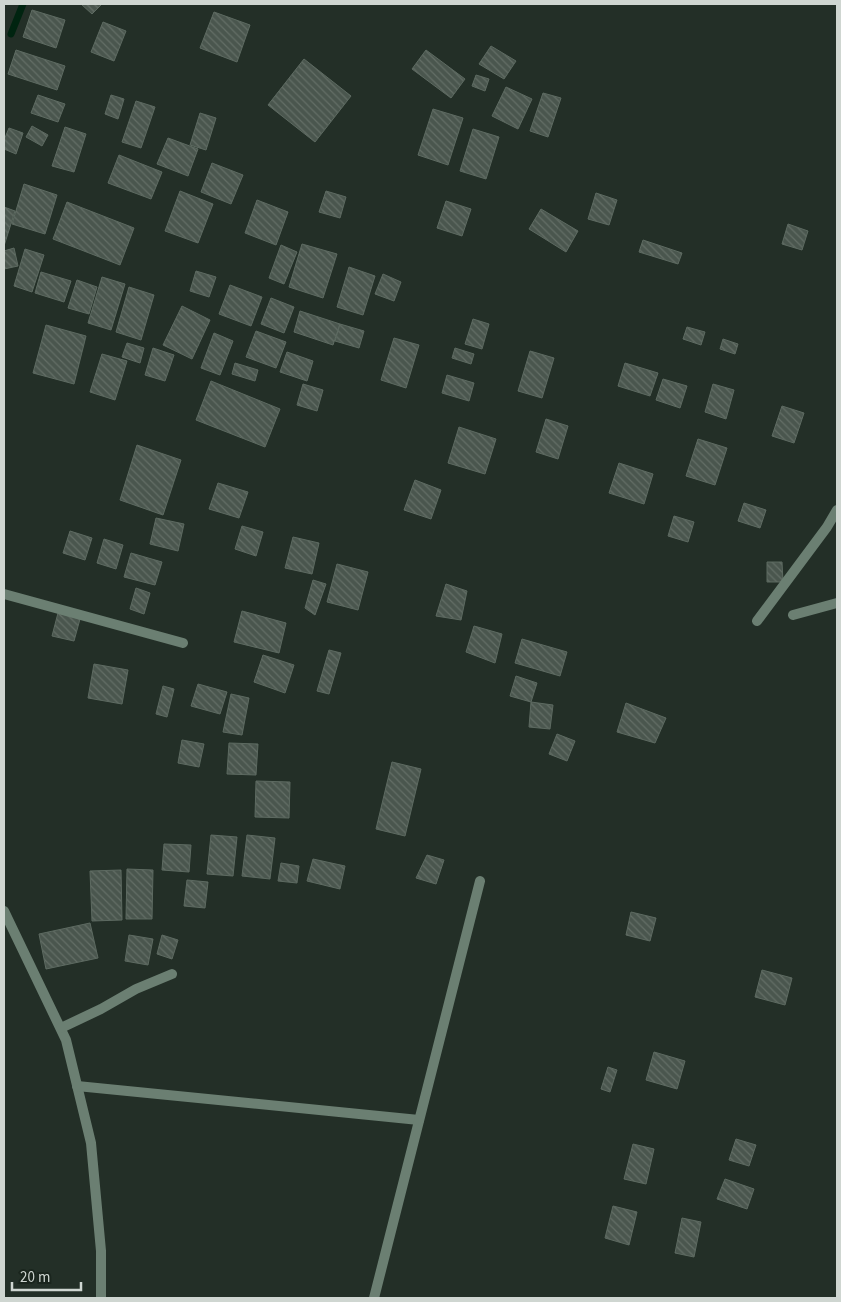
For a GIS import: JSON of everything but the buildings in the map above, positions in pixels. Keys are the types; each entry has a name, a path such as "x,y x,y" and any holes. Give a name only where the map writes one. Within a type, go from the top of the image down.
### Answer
{"street":[{"path":"757,621 827,527 837,510"},
{"path":"4,594 183,643"},
{"path":"793,615 837,603"},
{"path":"374,1298 480,881"},
{"path":"4,911 66,1040 91,1143 101,1251 101,1298"},
{"path":"60,1028 101,1009 136,989 172,974"},
{"path":"77,1086 420,1120"}],"waterway":[{"path":"11,34 23,4"}]}
